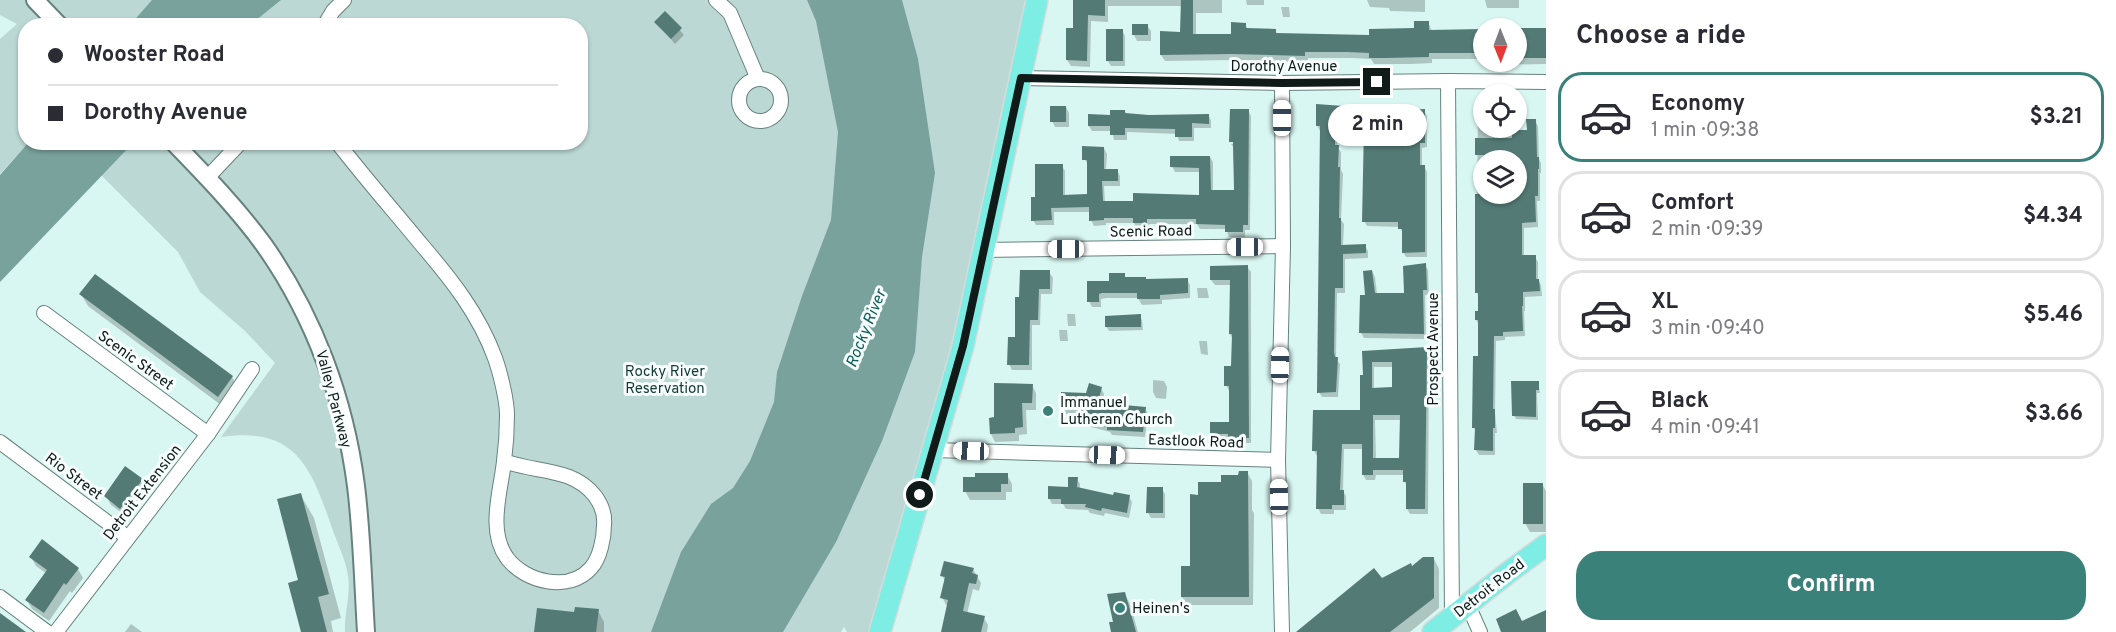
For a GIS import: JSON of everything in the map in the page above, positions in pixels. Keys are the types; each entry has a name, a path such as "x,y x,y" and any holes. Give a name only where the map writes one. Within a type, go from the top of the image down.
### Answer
{"main road":[{"path":"880,632 963,346 1038,0"},
{"name":"Detroit Road","path":"1433,632 1546,545"}],"street":[{"path":"35,0 53,18"},
{"path":"329,18 344,0"},
{"path":"716,0 730,13 758,79"},
{"name":"Dorothy Avenue","path":"1021,78 1282,83 1546,82"},
{"name":"Prospect Avenue","path":"1448,81 1460,611"},
{"path":"1282,83 1283,246 1278,460 1282,632"},
{"name":"Valley Parkway","path":"181,150 245,220 283,274 300,303 318,342 344,426 356,485 366,632"},
{"path":"207,178 233,150"},
{"path":"344,150 448,276 473,310 495,358 508,413 496,518 499,540 506,557 518,569 536,579 556,582 576,579 591,568 598,555 604,534 605,519 600,502 588,486 568,476 546,470 520,467 504,461"},
{"name":"Scenic Road","path":"984,250 1283,246"},
{"name":"Scenic Street","path":"44,313 208,434"},
{"name":"Detroit Extension","path":"56,632 208,434 252,369"},
{"name":"Rio Street","path":"0,442 127,537"},
{"name":"Eastlook Road","path":"933,450 1278,460"},
{"path":"0,597 47,632"},
{"path":"1460,611 1480,632"}],"green space":[{"name":"Rocky River Reservation","path":"0,0 1032,0 1006,146 879,632 847,632 844,627 841,632 345,632 349,590 347,570 316,486 307,470 297,456 284,445 267,438 246,435 221,437 275,363 245,331 200,292 178,252 76,150 588,150 588,18 18,18 18,150 22,150 0,174 0,39 17,24 0,15"}],"water":[{"path":"152,0 281,0 259,18 136,18"},
{"name":"Rocky River","path":"807,0 902,0 918,59 935,173 922,257 915,352 882,441 836,542 783,632 651,632 681,552 711,504 733,488 750,461 774,402 777,372 802,296 831,220 838,132 816,21"},
{"path":"22,150 126,150 0,282 0,175"}],"building":[{"path":"1073,0 1105,0 1105,16 1088,15 1087,61 1066,60 1066,28 1073,28"},
{"path":"1181,0 1193,0 1193,34 1231,34 1231,22 1246,23 1246,28 1276,29 1276,33 1369,35 1369,29 1414,28 1414,21 1429,21 1429,30 1473,29 1473,53 1429,53 1429,57 1386,58 1369,58 1369,53 1347,52 1305,52 1305,56 1160,55 1160,31 1180,32"},
{"path":"665,11 682,28 671,39 654,22"},
{"path":"1132,24 1148,24 1148,35 1132,35"},
{"path":"1527,28 1546,28 1546,58 1527,58"},
{"path":"1106,29 1123,29 1123,61 1106,61"},
{"path":"1316,104 1344,106 1344,113 1425,109 1425,143 1420,143 1420,165 1425,165 1425,252 1402,253 1402,229 1398,229 1398,222 1362,222 1364,126 1335,126 1335,145 1339,145 1341,245 1366,244 1366,253 1343,254 1343,288 1335,288 1334,352 1335,357 1338,357 1336,392 1317,393 1320,126 1316,126"},
{"path":"1050,106 1066,106 1066,122 1050,122"},
{"path":"1230,109 1249,109 1248,225 1243,225 1243,232 1225,232 1225,225 1196,224 1196,219 1147,219 1147,223 1133,223 1133,218 1104,218 1104,220 1089,221 1089,207 1051,208 1052,220 1031,221 1031,197 1035,197 1035,164 1063,164 1063,195 1087,194 1087,160 1082,160 1082,146 1104,147 1104,169 1118,169 1118,181 1102,181 1103,201 1133,201 1133,193 1199,195 1199,168 1170,167 1170,156 1210,156 1211,190 1234,190 1233,142 1229,142"},
{"path":"1110,110 1125,110 1125,113 1149,115 1209,114 1209,124 1192,123 1192,137 1175,137 1175,129 1125,128 1125,135 1110,135 1110,126 1088,126 1088,114 1110,115"},
{"path":"1527,119 1536,119 1539,169 1538,196 1535,196 1536,222 1522,223 1522,255 1536,255 1536,279 1539,279 1540,291 1523,292 1523,331 1503,332 1503,336 1494,336 1493,451 1474,450 1475,428 1472,428 1473,356 1478,356 1478,320 1475,320 1475,311 1478,311 1478,293 1475,293 1475,204 1527,204 1527,150 1475,150 1475,138 1527,138"},
{"path":"1426,263 1427,290 1423,290 1424,334 1359,333 1360,295 1365,295 1363,271 1372,270 1375,293 1404,293 1403,266"},
{"path":"1248,265 1249,438 1228,438 1228,434 1210,434 1210,422 1229,422 1229,386 1224,386 1224,366 1231,366 1230,280 1210,280 1210,266"},
{"path":"1020,270 1050,270 1050,289 1039,289 1038,320 1030,320 1029,365 1007,365 1008,337 1015,337 1015,297 1019,297"},
{"path":"1109,273 1125,273 1125,277 1146,277 1146,279 1188,278 1188,293 1160,295 1160,299 1137,299 1137,293 1102,293 1099,294 1099,302 1087,302 1087,281 1109,281"},
{"path":"95,274 233,376 218,397 79,294"},
{"path":"1141,314 1141,327 1105,327 1105,316"},
{"path":"1427,347 1425,509 1406,509 1406,482 1403,482 1403,470 1373,470 1373,475 1362,475 1362,444 1342,444 1340,490 1344,490 1344,505 1332,505 1332,509 1316,509 1317,451 1312,451 1313,410 1360,410 1360,375 1363,375 1362,351","holes":["1372,362 1392,362 1392,387 1372,388","1373,415 1400,415 1399,458 1373,458"]},
{"path":"1511,381 1539,381 1539,390 1536,390 1536,417 1512,416"},
{"path":"994,383 1033,384 1032,403 1022,403 1023,427 1015,428 1015,433 990,434 989,418 994,417"},
{"path":"1089,383 1102,387 1099,398 1125,403 1124,405 1146,407 1143,432 1107,430 1107,427 1079,419 1081,409 1061,409 1061,392 1086,393"},
{"path":"125,466 143,479 120,509 104,496"},
{"path":"1239,471 1248,471 1249,597 1181,597 1181,566 1190,566 1190,494 1198,495 1198,482 1221,482 1221,475 1238,475"},
{"path":"975,473 1008,473 1008,484 1001,484 1001,492 963,492 963,477 975,477"},
{"path":"1068,477 1078,477 1077,487 1113,495 1114,492 1130,495 1127,513 1102,508 1101,511 1085,507 1086,504 1061,504 1061,499 1048,499 1048,486 1068,487"},
{"path":"1523,483 1543,483 1543,524 1523,524"},
{"path":"1147,487 1163,487 1163,513 1146,513"},
{"path":"301,493 329,594 318,597 327,632 301,632 288,583 298,580 277,499"},
{"path":"42,539 79,568 66,585 64,583 44,613 25,600 47,570 29,557"},
{"path":"1423,557 1434,557 1434,598 1390,632 1296,632 1374,568 1382,578 1411,563 1412,566"},
{"path":"944,561 974,568 972,573 978,575 976,584 969,583 963,611 985,616 981,632 941,632 948,600 940,598 945,577 940,576"},
{"name":"Heinen's","path":"1125,592 1136,632 1111,632 1109,622 1113,622 1107,594"},
{"path":"575,607 599,609 596,632 534,632 537,608 574,612"},
{"path":"1516,609 1522,621 1546,610 1546,632 1501,632 1496,619"},
{"path":"0,613 26,632 0,632"}],"place":[{"name":"Immanuel Lutheran Church","path":"1048,411"},
{"name":"Heinen's","path":"1120,608"}],"route":[{"path":"920,495 963,346 1021,78 1282,83 1377,82"}]}
